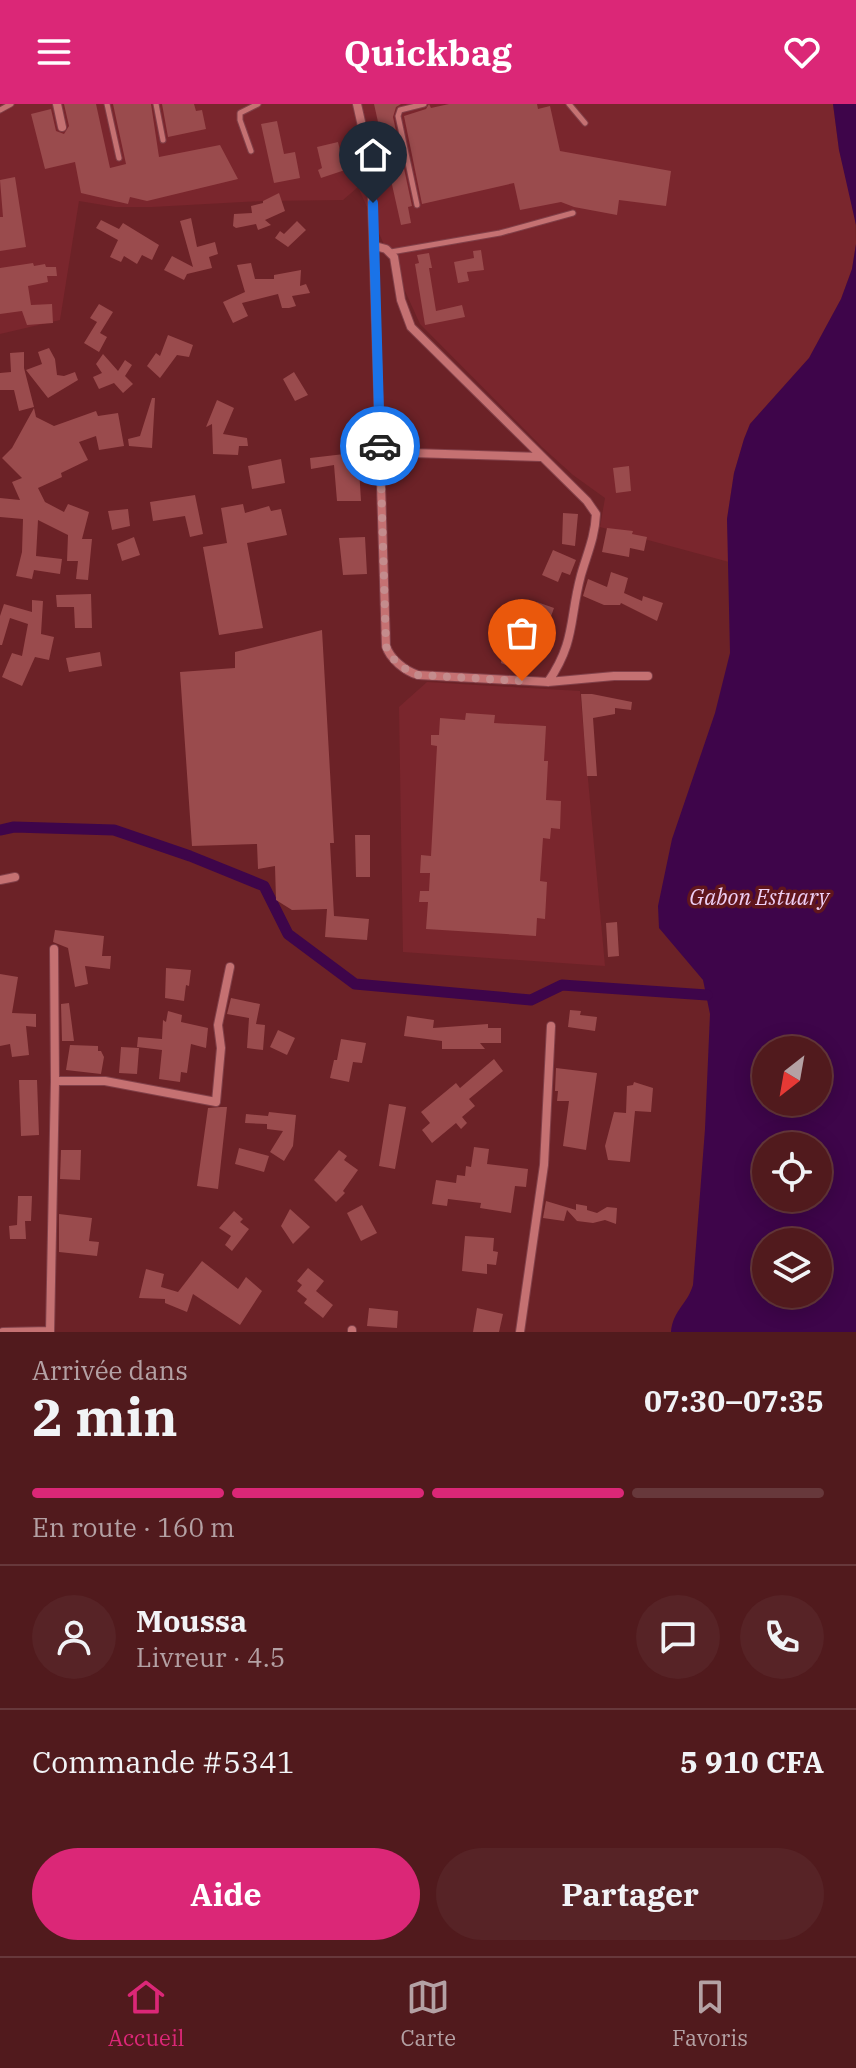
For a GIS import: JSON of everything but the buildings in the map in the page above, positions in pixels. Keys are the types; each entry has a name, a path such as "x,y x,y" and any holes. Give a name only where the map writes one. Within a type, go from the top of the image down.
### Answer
{"street":[{"path":"57,104 62,127"},
{"path":"357,104 371,166 388,654 418,675 548,682 648,676"},
{"path":"375,246 391,252 394,257 404,314 411,327 587,501 596,514 569,643 548,682"},
{"path":"380,452 542,457"},
{"path":"0,880 15,877"},
{"path":"3,1332 50,1332 54,949"},
{"path":"55,1081 105,1081 216,1102 221,1048 218,1025 230,967"},
{"path":"520,1332 544,1165 551,1026"}],"lane":[{"path":"0,110 11,104"},
{"path":"107,104 119,158"},
{"path":"156,104 163,140"},
{"path":"251,151 240,113 258,104"},
{"path":"417,205 398,116 400,110 424,104"},
{"path":"569,104 585,123"},
{"path":"391,252 500,233 573,213"}],"shaded area":[{"path":"0,104 833,104 839,150 855,212 856,244 852,269 841,299 809,358 750,424 734,473 727,519 729,562 600,527 605,498 542,447 420,324 358,187 343,200 152,207 115,207 79,201 60,320 0,334"},
{"path":"427,682 580,691 605,966 403,952 399,707"}],"water":[{"path":"833,104 856,104 856,225 839,150"},
{"name":"Gabon Estuary","path":"856,244 856,1332 671,1332 674,1318 693,1285 710,1014 703,980 659,928 658,906 672,839 715,713 730,653 727,519 734,473 744,439 750,424 809,358 841,299 852,269"}],"waterway":[{"path":"0,830 14,827 114,830 264,886 288,934 355,984 531,1000 562,985 707,995"}],"way so far":[{"path":"380,446 388,654 418,675 522,681"}],"route":[{"path":"373,203 380,446"}]}
